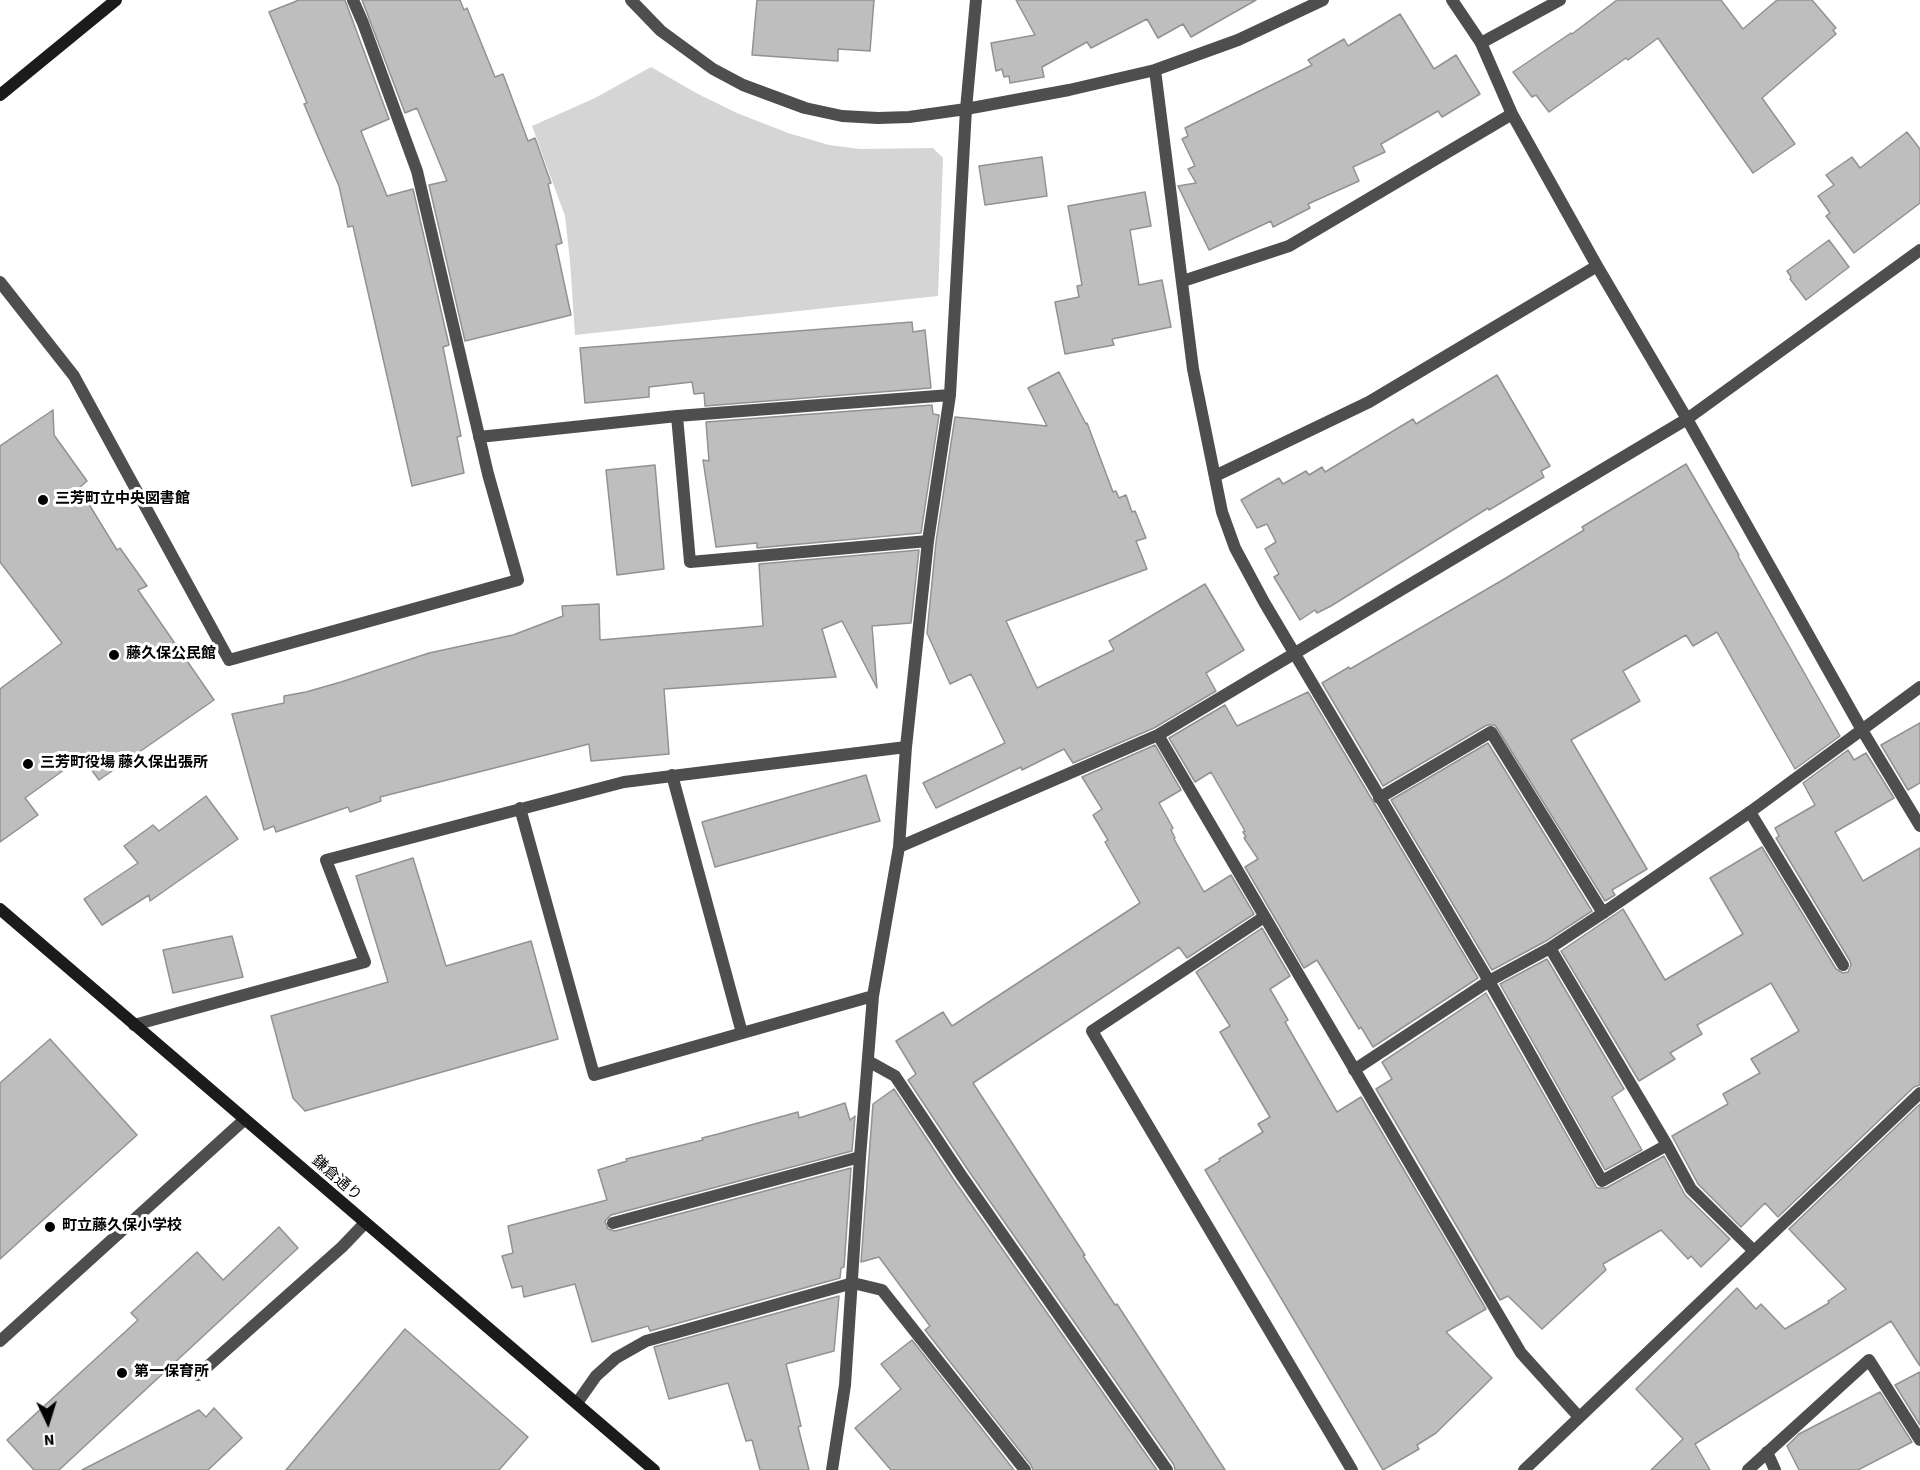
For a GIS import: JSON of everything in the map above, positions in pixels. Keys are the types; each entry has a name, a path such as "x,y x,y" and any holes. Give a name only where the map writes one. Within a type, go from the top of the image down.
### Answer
{"street":[{"path":"0,95 116,0"},
{"path":"0,282 74,376 229,660 518,580 479,437 417,171 363,22 352,0"},
{"path":"630,0 661,31 713,69 743,85 805,108 842,116 878,118 909,117 966,109 1069,90 1155,70 1238,40 1323,0"},
{"path":"831,1470 845,1385 873,996 899,847 906,747 928,541 950,395 966,109 976,0"},
{"path":"1452,0 1481,43 1512,114 1597,266 1688,419 1862,729 1920,826"},
{"path":"1481,43 1560,0"},
{"path":"1155,70 1193,369 1222,512 1235,548 1294,654 1489,981 1602,1180 1667,1145"},
{"path":"1183,281 1289,246 1512,114"},
{"path":"899,847 1158,735 1688,419 1920,250"},
{"path":"1215,476 1369,402 1597,266"},
{"path":"479,437 677,416 950,395"},
{"path":"677,416 690,562 928,541"},
{"path":"1354,1070 1489,981 1550,948 1604,913 1750,812 1920,687"},
{"path":"1379,798 1491,732 1604,913"},
{"path":"1158,735 1521,1353 1579,1417"},
{"path":"134,1025 365,962 326,860 624,782 906,747"},
{"path":"672,775 742,1033"},
{"path":"520,808 594,1075 873,996"},
{"path":"1750,812 1843,965"},
{"name":"鎌倉通り","path":"0,909 654,1470"},
{"path":"1264,917 1092,1031 1352,1470"},
{"path":"1550,948 1691,1189 1754,1251"},
{"path":"868,1061 895,1076 961,1175 1167,1470"},
{"path":"1524,1470 1920,1094"},
{"path":"0,1341 244,1120"},
{"path":"613,1223 860,1157"},
{"path":"198,1375 342,1247 365,1223"},
{"path":"577,1403 596,1376 616,1358 646,1341 853,1283 882,1290 1025,1470"},
{"path":"1748,1470 1869,1360 1920,1440"},
{"path":"1767,1452 1775,1470"}],"shaded area":[{"path":"651,67 737,113 788,133 829,145 860,149 933,148 943,158 938,296 575,335 565,216 532,126 595,98"}],"building":[{"path":"299,0 345,0 389,119 361,131 387,196 413,189 449,345 443,347 461,436 457,437 464,473 412,486 353,226 348,227 339,186 304,104 307,103 269,12"},
{"path":"362,0 460,0 464,10 467,8 495,77 503,74 528,141 535,138 551,183 548,184 562,243 556,245 571,315 465,341 429,185 447,181 417,108 405,113"},
{"path":"757,0 874,0 870,51 838,49 838,61 752,55"},
{"path":"1016,0 1256,0 1191,37 1183,24 1158,38 1147,19 1091,48 1087,42 1042,67 1044,77 1010,83 1009,76 1004,77 1002,69 996,71 991,43 1035,35"},
{"path":"1617,0 1721,0 1743,29 1777,0 1812,0 1836,28 1833,30 1836,34 1762,98 1795,144 1753,173 1658,38 1549,112 1536,95 1532,97 1513,72 1572,34"},
{"path":"1400,14 1434,69 1456,55 1480,94 1442,117 1438,111 1381,144 1385,152 1353,167 1359,181 1308,204 1310,208 1273,227 1271,221 1209,250 1178,186 1196,183 1188,169 1195,166 1182,139 1188,136 1185,128 1312,65 1308,60 1344,39 1348,46"},
{"path":"1907,132 1920,149 1920,203 1854,253 1826,216 1830,213 1818,196 1834,185 1826,175 1852,157 1860,168"},
{"path":"1042,157 1047,196 985,205 979,166"},
{"path":"1145,192 1151,226 1130,230 1139,285 1162,280 1171,327 1112,339 1114,345 1065,354 1055,302 1079,297 1077,286 1082,285 1068,206"},
{"path":"1829,240 1849,267 1806,300 1790,279 1787,271"},
{"path":"912,322 913,332 925,330 931,388 705,406 704,393 694,394 692,382 649,387 649,397 585,403 580,348"},
{"path":"1059,372 1087,423 1113,492 1116,491 1119,498 1126,495 1132,512 1135,511 1146,538 1136,541 1147,569 1006,621 1037,688 1114,650 1109,641 1205,584 1244,650 1206,673 1216,691 1154,728 1073,763 1064,749 936,808 923,783 1005,743 971,674 950,684 927,633 936,542 955,417 1047,426 1028,388"},
{"path":"1497,375 1550,466 1541,471 1544,477 1489,510 1488,508 1331,606 1317,613 1315,610 1300,620 1274,577 1279,574 1265,549 1276,542 1267,524 1257,528 1241,500 1279,478 1283,484 1306,471 1309,475 1322,467 1325,472 1413,419 1416,424"},
{"path":"932,405 933,414 939,415 921,533 757,548 757,543 716,547 703,460 709,461 706,422"},
{"path":"53,410 54,435 87,481 79,488 117,550 120,548 147,586 138,590 214,700 99,780 82,757 25,798 38,815 0,842 0,689 62,643 0,562 0,446"},
{"path":"1686,464 1840,736 1795,769 1717,632 1693,646 1686,635 1623,671 1640,701 1571,740 1647,869 1612,890 1615,895 1605,901 1495,725 1487,725 1383,786 1322,683 1506,578 1584,530 1582,527"},
{"path":"655,465 664,569 617,575 606,470"},
{"path":"919,550 911,623 872,626 877,688 842,621 822,629 836,677 664,689 669,754 591,761 589,744 380,797 381,801 350,812 348,807 276,832 274,826 264,830 232,714 284,703 284,696 341,682 429,653 513,635 563,616 562,606 599,604 600,640 763,626 759,564"},
{"path":"1308,692 1478,978 1373,1047 1361,1027 1359,1029 1317,960 1304,968 1245,867 1258,859 1244,838 1246,837 1243,832 1245,831 1211,772 1195,782 1169,738 1225,705 1237,726"},
{"path":"1920,723 1920,783 1908,790 1881,745"},
{"path":"1488,743 1592,911 1546,941 1492,970 1391,800"},
{"path":"1155,745 1181,790 1159,803 1173,828 1171,830 1174,839 1204,892 1231,875 1254,914 1187,958 1179,947 973,1083 1085,1255 1083,1256 1225,1470 1175,1470 1174,1465 908,1080 916,1074 896,1041 943,1012 952,1026 1140,903 1105,842 1108,840 1093,815 1102,809 1082,777"},
{"path":"1848,750 1854,760 1866,753 1894,798 1835,832 1863,881 1920,848 1920,1085 1914,1087 1778,1217 1765,1203 1741,1227 1698,1184 1672,1136 1728,1104 1723,1094 1760,1073 1751,1059 1799,1031 1771,983 1697,1025 1702,1034 1670,1053 1675,1059 1639,1081 1561,951 1623,909 1665,980 1743,934 1710,878 1762,847 1836,969 1843,973 1848,972 1850,961 1776,838 1779,836 1775,828 1815,805 1803,783"},
{"path":"866,775 880,821 715,867 702,822"},
{"path":"206,796 238,839 150,901 149,895 102,925 84,899 138,863 124,846 153,825 159,831"},
{"path":"413,858 446,966 531,941 558,1039 305,1111 293,1098 271,1016 388,982 356,876"},
{"path":"1262,928 1290,976 1270,989 1288,1020 1285,1022 1337,1112 1361,1097 1486,1309 1446,1332 1492,1378 1436,1433 1417,1445 1419,1449 1383,1470 1205,1170 1263,1132 1258,1124 1270,1117 1220,1032 1230,1026 1196,972"},
{"path":"232,936 243,977 173,993 163,950"},
{"path":"1547,959 1624,1089 1612,1097 1642,1150 1605,1170 1500,984"},
{"path":"1486,993 1597,1188 1606,1188 1664,1156 1685,1195 1730,1239 1701,1267 1691,1256 1688,1259 1661,1230 1603,1264 1606,1270 1542,1329 1508,1296 1500,1300 1376,1089 1392,1079 1382,1062"},
{"path":"50,1039 137,1135 0,1259 0,1083"},
{"path":"894,1089 954,1180 1157,1470 1033,1470 925,1330 930,1326 879,1257 861,1262 873,1104"},
{"path":"845,1103 850,1120 855,1116 852,1151 611,1215 605,1221 608,1229 615,1231 851,1168 844,1267 841,1268 840,1278 650,1331 648,1326 592,1342 575,1284 524,1297 522,1286 512,1288 502,1256 513,1253 508,1226 607,1200 598,1170 627,1161 626,1159 703,1140 702,1138 798,1112 799,1118"},
{"path":"1920,1104 1920,1366 1891,1321 1695,1444 1710,1470 1651,1470 1683,1439 1636,1389 1737,1288 1756,1309 1761,1304 1785,1329 1829,1303 1828,1301 1846,1289 1789,1229"},
{"name":"第一保育所","path":"279,1227 298,1248 59,1470 34,1470 7,1440 138,1320 131,1313 197,1252 223,1280"},
{"path":"839,1296 834,1351 786,1364 809,1470 760,1470 752,1440 746,1441 728,1383 669,1399 654,1347"},
{"path":"405,1329 528,1437 499,1470 286,1470"},
{"path":"912,1340 1014,1470 891,1470 855,1428 901,1389 881,1364"},
{"path":"1920,1372 1920,1425 1895,1385"},
{"path":"1880,1392 1912,1442 1858,1470 1799,1470 1787,1446 1799,1434"},
{"path":"214,1408 242,1438 208,1470 82,1470 199,1410 206,1417"}],"place":[{"name":"三芳町立中央図書館","path":"43,500"},
{"name":"藤久保公民館","path":"114,655"},
{"name":"三芳町役場 藤久保出張所","path":"28,764"},
{"name":"町立藤久保小学校","path":"50,1227"},
{"name":"第一保育所","path":"122,1373"}]}
